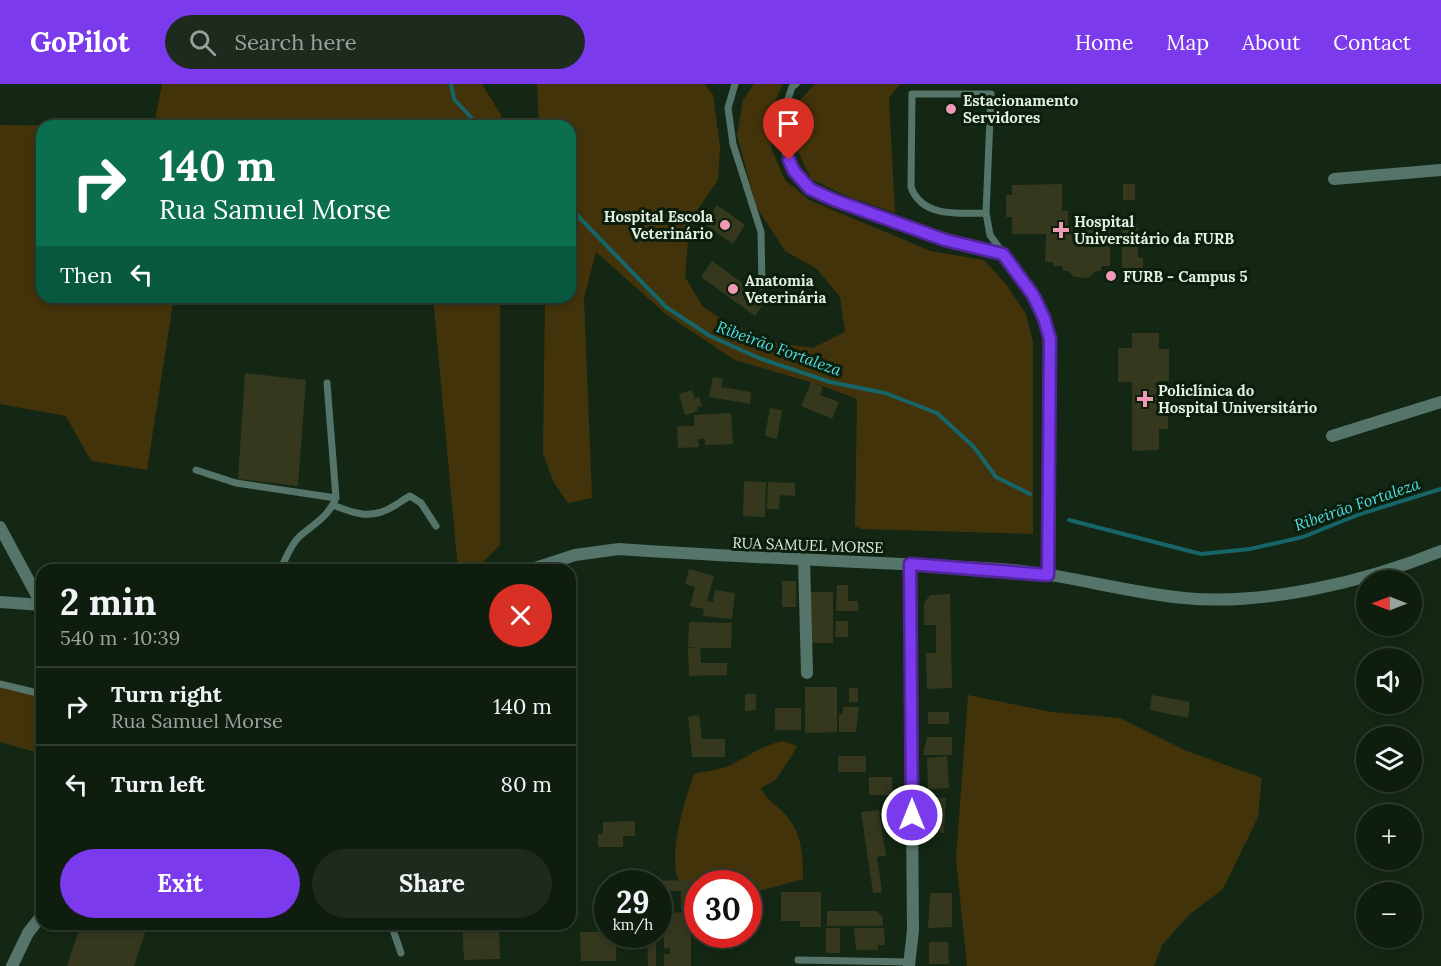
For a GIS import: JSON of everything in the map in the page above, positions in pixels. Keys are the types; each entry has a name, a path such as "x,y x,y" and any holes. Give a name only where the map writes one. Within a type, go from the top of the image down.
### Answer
{"street":[{"path":"1334,179 1441,170"},
{"path":"1332,436 1441,402"},
{"path":"0,527 36,594"},
{"name":"RUA SAMUEL MORSE","path":"547,564 575,555 619,549 910,564 1048,575 1186,598 1238,597 1300,591 1404,566 1441,551"},
{"path":"804,560 807,673"},
{"path":"910,564 913,918 910,964"},
{"path":"0,602 36,605"},
{"path":"12,966 28,933 36,923"}],"lane":[{"path":"735,84 728,108 733,144 761,232 762,286"},
{"path":"796,84 792,87 781,115 784,149 794,171 810,189 945,240 1003,254"},
{"path":"986,213 937,210 926,207 915,199 911,187 912,94 991,94 986,213 990,235 1033,295 1044,318 1050,339 1048,575"},
{"path":"283,564 299,537 318,525 335,501 327,383"},
{"path":"196,470 236,483 335,501 355,514 370,516 379,514 410,496 421,503 436,526"},
{"path":"0,684 36,693"},
{"path":"392,930 401,953"},
{"path":"798,960 910,964"}],"shaded area":[{"path":"162,84 482,84 501,115 501,120 155,120"},
{"path":"537,84 705,84 713,95 720,146 718,180 698,209 688,241 685,277 703,307 730,324 778,343 813,348 845,332 840,297 817,269 785,251 756,206 737,135 743,100 754,84 783,84 770,113 771,148 785,180 809,200 931,251 984,260 1006,284 1026,314 1033,342 1033,534 862,529 855,526 857,399 820,385 735,360 667,315 596,252 584,298 592,498 568,503 554,483 543,453 545,303 576,303 576,120 539,120"},
{"path":"815,84 900,84 889,98 895,213 844,195 811,179 794,143 799,101"},
{"path":"0,125 36,125 36,303 173,303 147,470 91,461 66,416 0,404"},
{"path":"434,303 500,303 500,545 481,564 457,564"},
{"path":"0,686 36,695 36,752 0,742"},
{"path":"968,695 1051,712 1120,718 1187,751 1262,778 1258,817 1223,889 1190,914 1162,945 1154,966 967,966 956,859"},
{"path":"782,741 797,746 775,780 761,788 770,801 789,819 798,835 802,852 803,879 762,890 762,870 684,870 684,887 678,878 675,849 694,774 728,766"}],"building":[{"name":"Hospital Universitário da FURB","path":"1062,184 1062,211 1068,211 1068,226 1110,226 1110,266 1101,266 1101,271 1096,271 1088,278 1074,277 1068,271 1063,271 1062,266 1053,266 1053,262 1045,262 1046,234 1012,234 1012,217 1006,217 1006,195 1012,195 1012,185"},
{"path":"1123,184 1135,184 1135,200 1123,200"},
{"name":"Hospital Escola Veterinário","path":"717,205 745,225 733,244 704,224"},
{"path":"1122,224 1138,224 1138,258 1143,258 1143,268 1122,268"},
{"name":"Anatomia Veterinária","path":"712,261 766,300 755,316 701,277"},
{"name":"Policlínica do Hospital Universitário","path":"1132,333 1159,333 1159,349 1169,349 1169,381 1159,381 1159,416 1168,416 1168,429 1159,429 1159,450 1132,451 1132,382 1118,382 1118,348 1132,348"},
{"path":"245,373 306,380 298,486 238,479"},
{"path":"713,377 723,379 721,387 751,392 750,404 709,397"},
{"path":"811,382 823,387 820,395 839,402 832,419 801,406"},
{"path":"692,390 695,399 699,397 702,406 697,407 698,411 685,415 679,394"},
{"path":"770,408 782,410 777,439 765,436"},
{"path":"731,413 733,444 705,445 705,439 698,439 699,447 678,448 677,426 694,426 694,415"},
{"path":"744,481 766,482 765,517 743,516"},
{"path":"768,482 795,483 795,496 780,495 779,509 767,509"},
{"path":"689,569 714,576 707,601 713,602 715,590 735,593 732,619 703,616 704,609 690,606 695,587 685,584"},
{"path":"782,581 796,581 796,607 782,607"},
{"path":"837,585 848,585 848,601 858,601 858,611 836,611"},
{"path":"810,592 833,592 833,643 810,643"},
{"path":"950,594 952,688 927,689 926,653 936,653 936,625 924,625 924,603 930,595"},
{"path":"836,621 848,621 848,637 835,637"},
{"path":"689,622 732,623 731,648 700,648 701,663 727,663 727,675 689,676 688,648 698,648 688,647"},
{"path":"805,687 837,687 837,732 805,733"},
{"path":"849,688 858,688 858,702 849,702"},
{"path":"745,694 756,694 756,710 745,711"},
{"path":"1152,695 1190,702 1188,718 1150,710"},
{"path":"843,707 859,707 856,732 839,732 839,714 843,714"},
{"path":"775,708 801,708 801,730 775,730"},
{"path":"928,712 949,712 949,724 928,724"},
{"path":"699,715 702,739 725,739 725,757 692,757 688,717"},
{"path":"927,737 952,737 952,755 923,755"},
{"path":"838,756 866,756 866,772 838,772"},
{"path":"947,756 949,788 928,789 927,758"},
{"path":"869,777 892,777 892,795 869,795"},
{"path":"931,797 946,798 944,833 929,832"},
{"path":"879,810 886,856 877,857 882,892 873,893 861,812"},
{"path":"635,821 635,836 623,836 623,847 598,847 598,834 603,834 603,822"},
{"path":"672,880 684,880 684,909 681,909 681,891 672,891"},
{"path":"781,892 821,892 821,927 800,927 800,921 781,921"},
{"path":"930,893 952,893 952,927 928,928"},
{"path":"827,911 877,911 883,917 883,926 827,926"},
{"path":"684,912 684,948 691,948 691,966 664,966 664,954 670,954 670,948 672,948 672,913"},
{"path":"826,928 840,928 840,953 826,953"},
{"path":"854,928 884,928 885,945 878,945 878,950 856,950"},
{"path":"79,930 146,930 134,966 67,966"},
{"path":"462,930 499,930 500,959 464,960"},
{"path":"580,932 594,932 594,948 616,948 616,961 581,961"},
{"path":"929,942 948,942 949,964 929,964"},
{"path":"647,948 656,948 656,966 648,966"}],"waterway":[{"name":"Ribeirão Fortaleza","path":"451,84 454,99 473,120"},
{"name":"Ribeirão Fortaleza","path":"576,214 666,307 710,336 759,358 830,382 885,393 937,413 974,447 996,477 1030,494"},
{"name":"Ribeirão Fortaleza","path":"1069,520 1201,554 1250,549 1303,537 1360,514 1441,489"}],"place":[{"name":"Estacionamento Servidores","path":"951,109"},
{"name":"Hospital Escola Veterinário","path":"725,225"},
{"name":"Hospital Universitário da FURB","path":"1061,230"},
{"name":"FURB - Campus 5","path":"1111,276"},
{"name":"Anatomia Veterinária","path":"733,289"},
{"name":"Policlínica do Hospital Universitário","path":"1145,399"}],"route":[{"path":"789,160 794,171 810,189 834,200 945,240 1003,254 1033,295 1044,318 1050,339 1050,554 1048,575 910,564 912,815"}]}
